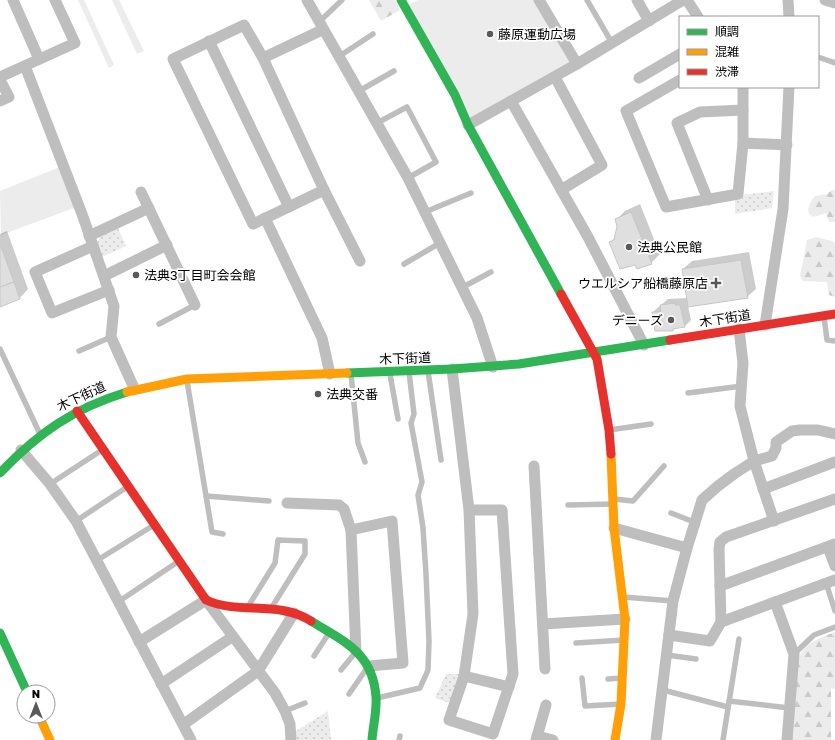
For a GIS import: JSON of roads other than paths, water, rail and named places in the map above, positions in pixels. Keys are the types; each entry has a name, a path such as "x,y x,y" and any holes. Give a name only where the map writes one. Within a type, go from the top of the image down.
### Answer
{"street":[{"path":"13,0 39,59"},
{"path":"0,76 75,43 56,0"},
{"path":"307,0 320,26 408,178 441,242 477,318 493,367"},
{"path":"401,0 455,95 468,125 596,359 609,430 614,501 614,528 625,618 621,704 615,740"},
{"path":"539,0 577,64"},
{"path":"637,0 649,20"},
{"path":"468,125 577,64 683,0"},
{"path":"687,0 697,16"},
{"path":"788,0 789,16"},
{"path":"825,0 835,3"},
{"path":"324,190 253,224 173,59 244,25 263,58 324,190 360,261"},
{"path":"263,58 320,26"},
{"path":"209,41 289,207"},
{"path":"639,78 679,55"},
{"path":"25,66 82,214 109,290 114,306 111,337 134,388"},
{"path":"554,77 602,165 562,190"},
{"path":"0,80 9,96 0,101"},
{"path":"679,81 626,111 666,207 738,194 743,143 743,88"},
{"path":"765,325 781,232 789,88"},
{"path":"511,101 562,190 644,345"},
{"path":"708,200 676,123 700,112 743,110"},
{"path":"743,143 787,145"},
{"path":"141,192 195,305"},
{"path":"109,290 52,314 35,272 149,208"},
{"path":"266,218 322,338 330,374"},
{"path":"104,276 167,245"},
{"name":"木下街道","path":"0,473 21,450 57,422 105,397 134,388 187,379 493,367 593,353 835,314"},
{"path":"739,329 744,363 740,406 754,461 774,521"},
{"path":"452,369 469,510 473,614 464,676 449,720 493,734 513,674 502,510 469,510"},
{"path":"77,411 206,600 286,711 290,724 291,740"},
{"path":"656,740 673,601 694,522 702,500 718,486 754,461 772,456 776,448 776,442 792,431 818,430 835,434"},
{"path":"21,450 50,484 76,521 138,642 184,724 191,740"},
{"path":"764,489 835,462"},
{"path":"534,466 545,669"},
{"path":"669,635 710,641 721,622 719,549 720,542 726,537 835,500"},
{"path":"287,503 339,505 344,509 351,530 356,652"},
{"path":"351,530 392,521 403,663 369,666"},
{"path":"614,528 687,548"},
{"path":"720,586 832,546 835,566"},
{"path":"721,622 830,582"},
{"path":"206,600 217,605 287,610 308,619 350,646 369,666 373,677 376,698 372,740"},
{"path":"138,642 206,600"},
{"path":"774,602 794,654 787,740"},
{"path":"184,724 258,671 294,613"},
{"path":"543,624 625,618"},
{"path":"0,633 23,684"},
{"path":"161,684 232,636"},
{"path":"464,676 509,687"},
{"path":"546,705 537,738 553,740"},
{"path":"43,724 50,740"}],"lane":[{"path":"320,26 342,0"},
{"path":"587,0 612,43"},
{"path":"338,57 373,34"},
{"path":"819,58 835,63"},
{"path":"359,91 394,71"},
{"path":"377,123 407,107 436,162 408,178"},
{"path":"425,212 471,192"},
{"path":"404,264 441,242"},
{"path":"463,287 491,272"},
{"path":"159,324 195,305"},
{"path":"824,316 827,340 835,341"},
{"path":"78,351 111,337"},
{"path":"0,349 40,435"},
{"path":"376,698 420,688 428,670 426,574 423,528 418,495 422,482 411,423 414,414 409,370"},
{"path":"428,370 440,460"},
{"path":"389,371 398,419"},
{"path":"351,373 358,443 365,462"},
{"path":"187,379 212,532 223,534"},
{"path":"688,393 742,386"},
{"path":"609,430 651,424"},
{"path":"50,484 104,449"},
{"path":"568,505 633,501 664,466"},
{"path":"76,521 128,486"},
{"path":"206,496 269,501"},
{"path":"671,513 694,522"},
{"path":"96,561 155,525"},
{"path":"248,607 275,563 278,540 305,541 306,554 271,609"},
{"path":"118,602 179,561"},
{"path":"830,582 835,611"},
{"path":"623,597 673,601"},
{"path":"794,654 814,635 835,626"},
{"path":"314,656 330,633"},
{"path":"723,740 738,639"},
{"path":"576,643 625,640"},
{"path":"341,670 356,652"},
{"path":"667,655 696,659"},
{"path":"349,694 369,666"},
{"path":"582,678 585,706 621,704"},
{"path":"608,679 623,678"},
{"path":"663,690 729,704 789,708"},
{"path":"286,711 305,703"}],"place":[{"name":"藤原運動広場","path":"490,34"},
{"name":"法典公民館","path":"629,247"},
{"name":"法典3丁目町会会館","path":"136,275"},
{"name":"ウエルシア船橋藤原店","path":"716,283"},
{"name":"デニーズ","path":"671,320"},
{"name":"法典交番","path":"318,394"}]}
